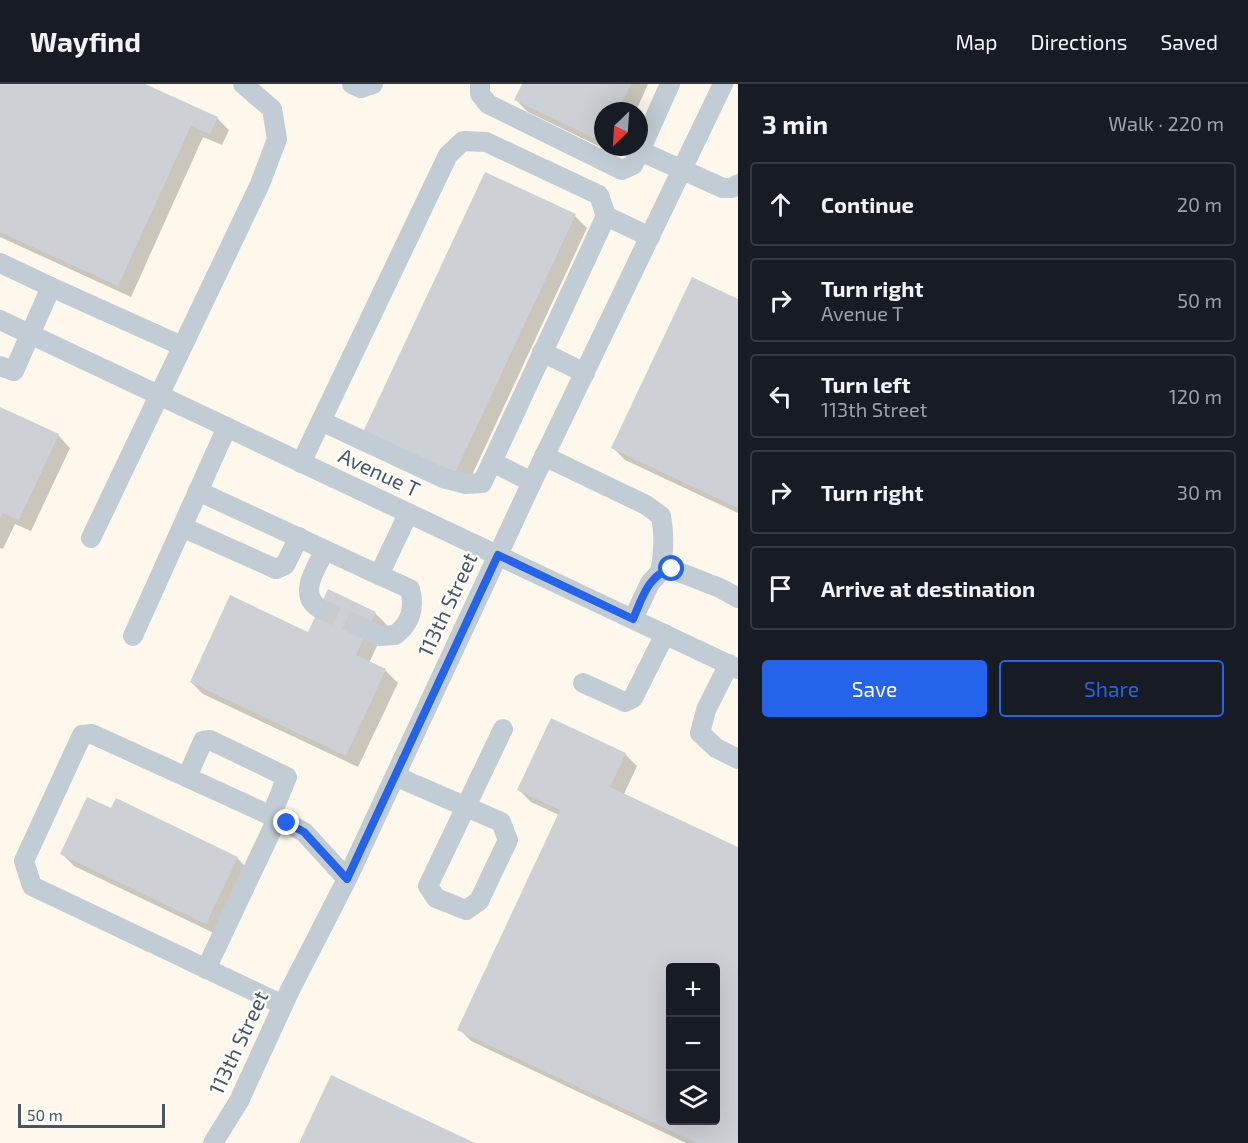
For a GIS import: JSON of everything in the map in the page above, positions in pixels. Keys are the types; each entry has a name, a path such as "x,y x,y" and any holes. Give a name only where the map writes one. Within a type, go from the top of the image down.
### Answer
{"street":[{"path":"91,538 260,184 277,139 272,109 243,84"},
{"path":"352,84 361,88 373,84"},
{"path":"480,84 480,94 488,104 622,170 633,165 638,156"},
{"path":"648,133 670,84"},
{"name":"113th Street","path":"213,1143 239,1101 283,1005 347,879 544,456 723,84"},
{"path":"301,463 321,421 448,155 463,141 486,142 599,195 606,216 482,483 466,484 443,478 321,421"},
{"path":"648,155 723,188 732,188 738,184"},
{"path":"606,216 650,237"},
{"path":"0,263 182,346"},
{"path":"0,366 14,371 51,287"},
{"name":"Avenue T","path":"0,320 734,666"},
{"path":"542,352 585,373"},
{"path":"133,636 227,427"},
{"path":"544,456 646,505 661,516 665,532 660,572 650,583 633,619"},
{"path":"492,462 532,482"},
{"path":"198,491 410,589 412,608 408,622 401,630 395,635 386,637 367,630"},
{"path":"379,575 408,514"},
{"path":"182,527 276,569 285,565 299,537"},
{"path":"319,608 313,604 308,589 325,550"},
{"path":"660,572 672,569 720,588 738,598"},
{"path":"583,683 625,702 633,698 665,634"},
{"path":"734,666 706,710 700,733 716,748 738,759"},
{"path":"395,776 465,807 501,822 508,840 480,902 466,910 436,898 428,886 465,807 503,729"},
{"path":"283,1005 32,886 24,861 82,735 92,734 304,832 347,879"},
{"path":"187,777 203,741 210,740 287,777 274,817 206,969"}],"shaded area":[{"path":"0,84 738,84 738,1143 0,1143"}],"building":[{"path":"0,84 145,84 218,117 210,134 191,126 118,286 0,232"},
{"path":"522,84 631,84 622,102 594,102 594,138 514,100"},
{"path":"485,172 576,214 454,475 363,432"},
{"path":"692,277 738,299 738,508 611,448"},
{"path":"0,407 59,434 19,520 3,513 0,518"},
{"path":"328,589 376,612 356,655 386,669 346,756 190,682 230,595 308,632"},
{"path":"551,718 626,753 610,787 738,847 738,1143 697,1143 457,1030 560,810 517,790"},
{"path":"87,797 111,808 116,798 238,857 206,924 60,854"},
{"path":"331,1075 475,1143 299,1143"}],"tunnel":[{"path":"319,608 367,630"}],"route":[{"path":"287,823 304,832 347,879 498,555 633,619 650,583 660,572 672,569"}]}
